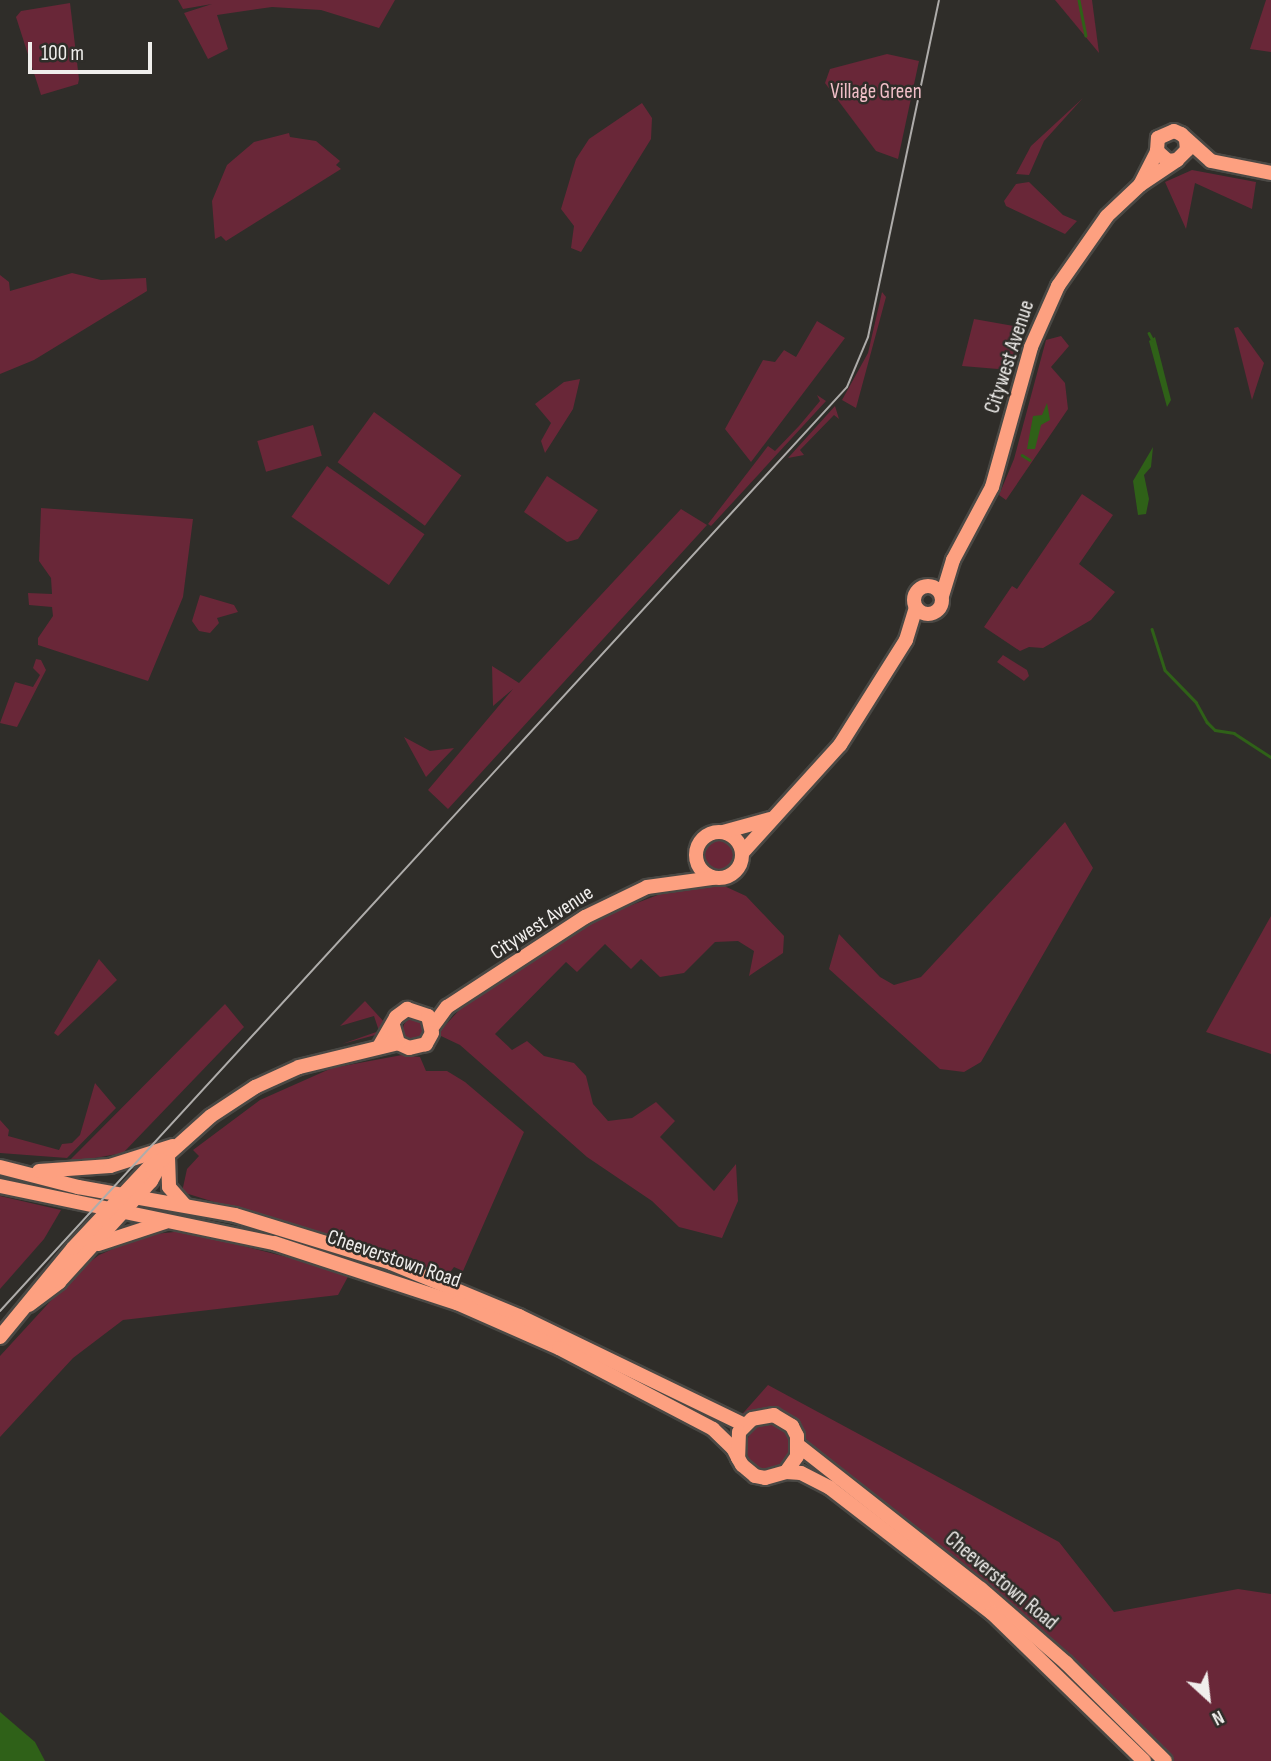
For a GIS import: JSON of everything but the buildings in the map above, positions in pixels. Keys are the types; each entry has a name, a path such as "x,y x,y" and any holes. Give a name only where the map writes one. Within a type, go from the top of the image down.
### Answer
{"main road":[{"path":"1211,161 1178,132 1166,132 1158,138 1157,151 1163,159 1211,161 1271,173"},
{"path":"1179,159 1186,140"},
{"name":"Citywest Avenue","path":"1140,185 1157,151"},
{"name":"Citywest Avenue","path":"942,596 953,560 992,487 1031,347 1052,297 1078,252 1140,185 1179,159"},
{"name":"Citywest Avenue","path":"923,586 953,560"},
{"path":"774,817 704,838 696,855 699,867 713,878 734,873 742,853 840,746 921,611 915,594 923,586 935,587 942,596 938,610 921,611"},
{"path":"721,832 737,840 742,853"},
{"name":"Citywest Avenue","path":"663,883 696,855"},
{"name":"Citywest Avenue","path":"433,1026 447,1007 585,916 663,883 713,878"},
{"name":"Citywest Avenue","path":"424,1012 447,1007"},
{"path":"0,1336 117,1210 150,1166 219,1111 275,1076 380,1045 398,1043 409,1048 421,1047 430,1039 433,1026 424,1012 407,1009 380,1045"},
{"path":"393,1026 398,1043"},
{"path":"20,1171 110,1166 170,1152"},
{"path":"170,1152 168,1183 185,1204"},
{"name":"Cheeverstown Road","path":"0,1167 185,1204 284,1229 449,1286 744,1425 763,1415 784,1419 797,1436 799,1446 981,1589 1066,1663 1165,1761"},
{"name":"Cheeverstown Road","path":"0,1186 177,1220 327,1257 457,1303 559,1348 686,1414 724,1438 755,1476 800,1473 830,1488 992,1613 1144,1761"},
{"path":"29,1305 59,1282 88,1250 117,1210"},
{"path":"88,1250 130,1230 177,1220"},
{"path":"738,1458 736,1440 744,1425"},
{"path":"786,1472 799,1446"}],"green space":[{"path":"178,0 395,0 379,28 321,10 272,7 217,15 228,49 208,59 184,13 212,4 183,9"},
{"path":"1055,0 1092,0 1099,53"},
{"path":"1266,0 1271,0 1271,52 1250,49"},
{"path":"70,3 78,84 41,95 16,17 21,11"},
{"name":"Village Green","path":"887,54 919,61 898,159 876,151 825,83 830,69"},
{"path":"1083,98 1044,141 1029,175 1016,174 1031,146"},
{"path":"642,103 652,118 651,139 581,252 571,248 574,226 561,209 576,159 589,139"},
{"path":"289,133 290,137 316,141 340,161 336,165 341,169 226,241 221,236 215,239 212,201 227,165 254,142"},
{"path":"1192,170 1256,182 1252,209 1195,183 1186,229 1165,182"},
{"path":"1029,182 1063,215 1077,221 1065,234 1006,206 1004,201 1016,184"},
{"path":"72,273 101,280 146,278 147,291 34,360 0,374 0,275 9,282 10,291"},
{"path":"882,292 886,297 856,408 842,400 868,353"},
{"path":"974,319 1025,328 1010,370 962,366"},
{"path":"817,321 845,338 751,462 725,429 763,360 775,362 784,350 796,357"},
{"path":"1238,327 1264,363 1252,400 1234,328"},
{"path":"1061,336 1069,346 1051,367 1065,383 1068,409 1006,500 999,495 1014,459 1046,340"},
{"path":"580,379 573,409 545,453 541,441 551,423 535,404 564,382"},
{"path":"817,395 826,401 711,526 708,524 768,446 775,451 799,426 820,401"},
{"path":"835,406 839,419 834,415 800,450 804,455 788,458"},
{"path":"374,412 461,475 425,526 338,462"},
{"path":"313,425 322,456 266,472 257,441"},
{"path":"327,466 424,534 389,585 291,517"},
{"path":"547,476 598,510 578,539 567,542 524,512"},
{"path":"1082,494 1113,515 1079,564 1115,592 1091,620 1043,648 1029,647 1020,651 984,627 1012,586 1017,589"},
{"path":"41,508 193,519 183,597 148,681 38,645 38,638 53,616 52,607 29,605 28,593 52,594 51,578 39,561"},
{"path":"681,509 707,525 448,809 428,790 513,689 493,706 492,666 519,683"},
{"path":"200,595 234,605 238,612 217,618 219,623 210,633 199,631 192,621"},
{"path":"1003,655 1027,670 1029,676 1024,681 997,662"},
{"path":"36,659 41,660 46,670 17,727 0,723 15,682 33,687 40,675 33,668"},
{"path":"404,737 430,751 454,748 426,777"},
{"path":"1065,822 1093,868 981,1062 964,1072 940,1069 829,969 839,934 880,977 894,985 921,977"},
{"path":"719,839 730,844 735,855 730,866 719,871 708,866 703,855 708,844"},
{"path":"686,884 722,885 746,896 784,936 783,953 749,976 754,951 738,941 715,942 684,973 660,977 641,959 631,969 605,944 577,972 566,962 495,1034 512,1050 527,1041 544,1056 574,1063 586,1076 593,1104 608,1121 632,1118 656,1102 675,1121 660,1137 714,1191 736,1164 738,1201 722,1238 679,1227 652,1201 587,1157 460,1045 441,1036 440,1031 462,1007 580,925"},
{"path":"1271,916 1271,1054 1206,1032"},
{"path":"99,959 117,980 58,1036 54,1033"},
{"path":"365,1001 385,1023 379,1034 342,1044 379,1031 374,1016 340,1026"},
{"path":"225,1004 244,1027 123,1153 67,1163"},
{"path":"414,1018 422,1021 425,1029 422,1037 414,1040 406,1037 403,1029 406,1021"},
{"path":"402,1055 420,1057 426,1071 447,1071 465,1082 524,1132 463,1271 454,1267 448,1275 182,1192 187,1169 199,1156 193,1150 260,1100 332,1068"},
{"path":"95,1083 116,1108 67,1158 0,1153 0,1120 9,1130 8,1136 59,1150 62,1144 72,1143 80,1135"},
{"path":"0,1196 61,1210 44,1239 0,1289"},
{"path":"184,1231 350,1273 338,1295 123,1320 73,1358 0,1437 0,1356 79,1270 99,1255 145,1235"},
{"path":"768,1385 1059,1542 1114,1612 1238,1589 1271,1594 1271,1761 1173,1761 1064,1653 814,1451 790,1414 763,1410 737,1420"},
{"path":"769,1424 785,1431 792,1447 785,1463 769,1470 753,1463 746,1447 753,1431"}],"shaded area":[{"path":"1155,337 1171,400 1167,407 1149,341"},
{"path":"1047,403 1050,420 1041,425 1035,449 1027,449 1033,416 1042,415"},
{"path":"1153,447 1151,467 1144,475 1149,499 1146,514 1138,515 1133,481"},
{"path":"0,1712 35,1742 45,1761 0,1761"}],"waterway":[{"path":"1079,0 1086,35"},
{"path":"1149,333 1152,339"},
{"path":"1022,455 1030,460"},
{"path":"1152,629 1165,670 1196,702 1207,722 1215,730 1234,733 1271,757"}],"tram line":[{"path":"0,1311 847,387 868,337 939,0"}]}
